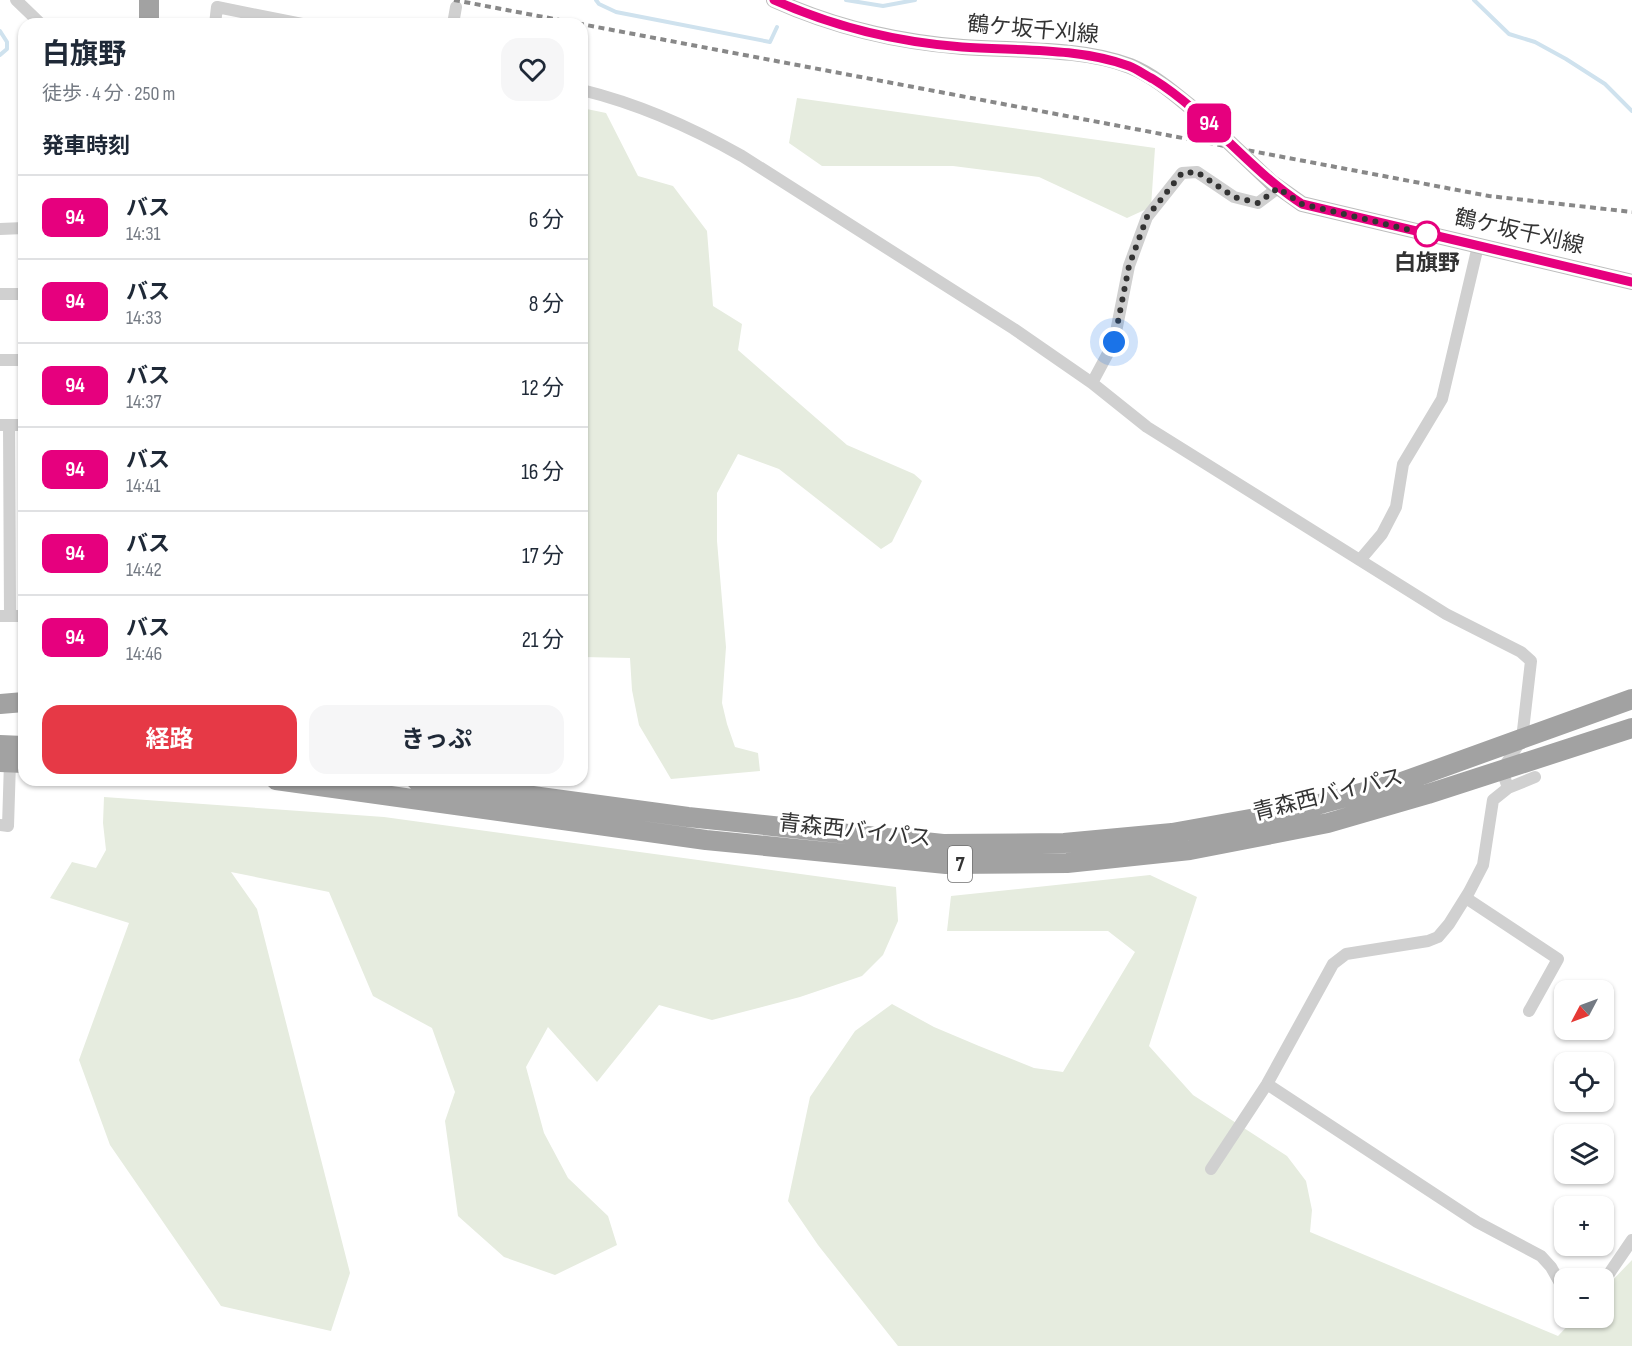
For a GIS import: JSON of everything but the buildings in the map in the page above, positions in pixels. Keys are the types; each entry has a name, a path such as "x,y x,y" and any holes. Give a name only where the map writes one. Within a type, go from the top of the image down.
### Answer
{"highway":[{"path":"149,0 149,18"},
{"name":"青森西バイパス","path":"460,786 688,817 943,844 1064,843 1172,833 1290,812 1402,782 1632,699"},
{"path":"0,704 18,702"},
{"name":"青森西バイパス","path":"319,786 706,840 946,864 1067,863 1190,850 1328,823 1428,794 1505,779 1632,728"},
{"path":"0,745 18,746"},
{"path":"548,786 688,817"}],"main road":[{"name":"鶴ケ坂千刈線","path":"774,0 855,30 899,39 962,47 1103,57 1132,67 1166,87 1198,113 1274,185 1302,204 1632,282"}],"street":[{"path":"16,0 35,18"},
{"path":"216,18 217,7 272,18"},
{"path":"454,18 456,7"},
{"path":"588,91 619,99 669,119 700,132 742,156 969,299 1092,383 1147,427 1446,614 1521,652 1531,662 1522,739 1505,779 1493,800 1483,865 1466,898 1438,937 1428,941 1346,954 1333,964 1267,1084 1211,1169"},
{"path":"1092,383 1114,342 1129,266 1147,217 1182,173 1197,172 1234,197 1248,202 1258,203 1274,185"},
{"path":"0,229 18,228"},
{"path":"1360,560 1382,534 1396,507 1402,464 1442,399 1478,246"},
{"path":"0,294 18,294"},
{"path":"0,360 18,360"},
{"path":"4,425 5,616"},
{"path":"0,825 8,825 12,762"},
{"path":"1505,779 1535,777"},
{"path":"1466,898 1558,959 1529,1011"},
{"path":"1267,1084 1478,1222 1541,1256 1554,1272"},
{"path":"1613,1268 1632,1240"}],"shaded area":[{"path":"797,98 1155,148 1151,207 1127,218 1039,177 953,166 822,166 789,143"},
{"path":"588,109 606,113 638,176 673,186 707,231 713,306 742,324 738,350 847,445 914,474 922,481 892,542 881,549 779,469 738,454 717,493 717,541 726,647 722,703 735,747 758,753 760,771 671,779 639,725 632,690 630,658 588,657"},
{"path":"104,797 384,817 896,887 898,921 883,955 862,976 800,997 712,1020 659,1005 597,1082 548,1027 526,1067 544,1133 568,1178 608,1216 617,1245 555,1275 504,1257 458,1216 445,1121 455,1092 432,1028 373,996 329,892 231,872 257,909 350,1273 331,1331 221,1306 110,1145 79,1060 129,923 50,898 72,862 96,868 106,850 103,823"},
{"path":"1150,875 1197,897 1149,1046 1193,1095 1287,1156 1306,1181 1312,1210 1310,1232 1558,1336 1566,1328 1614,1328 1614,1279 1632,1260 1632,1346 898,1346 818,1245 788,1201 810,1097 855,1031 892,1004 934,1027 1034,1068 1063,1072 1135,952 1108,931 947,931 951,896"}],"waterway":[{"path":"596,0 599,4 616,12 770,42 777,27"},
{"path":"846,0 883,6 915,0"},
{"path":"1474,0 1509,34 1535,42 1566,59 1605,84 1632,111"},
{"path":"0,31 7,42 7,49 0,55"}],"railway":[{"path":"454,0 549,18"},
{"path":"588,25 1489,196 1632,212"}],"bus line":[{"name":"94","path":"774,0 813,17 855,30 915,42 1103,57 1132,67 1166,87 1198,113 1271,182 1302,204 1632,282"}],"place":[{"name":"白旗野","path":"1427,234"}],"route":[{"path":"1114,342 1129,266 1147,217 1182,173 1197,172 1234,197 1248,202 1258,203 1278,188 1302,204 1427,234"}]}
